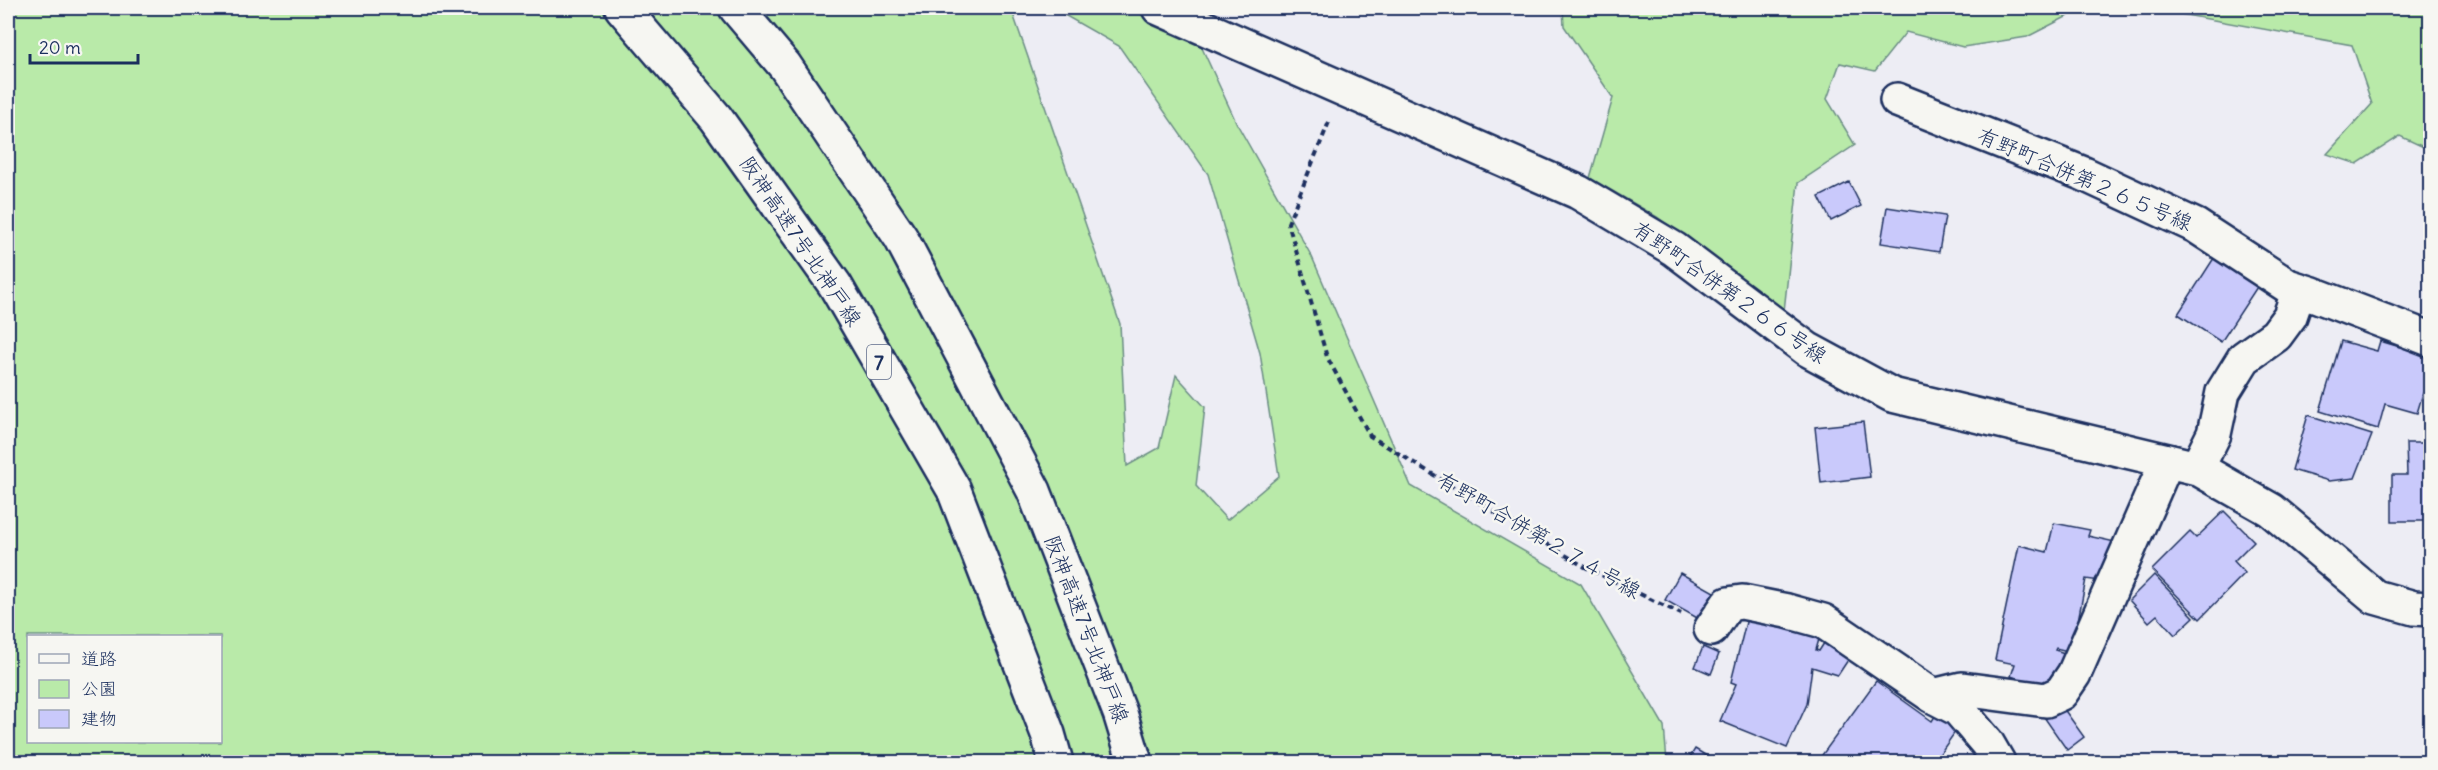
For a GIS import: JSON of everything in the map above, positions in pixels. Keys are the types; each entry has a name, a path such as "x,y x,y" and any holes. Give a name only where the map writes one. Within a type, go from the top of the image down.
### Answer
{"main road":[{"name":"阪神高速7号北神戸線","path":"622,8 716,118 835,285 954,490 1048,734 1056,762"},
{"name":"阪神高速7号北神戸線","path":"736,8 785,66 907,249 1034,491 1120,713 1135,762"},
{"name":"有野町合併第２６６号線","path":"1160,8 1578,192 1674,249 1807,349 1892,395 2182,464 2271,510 2375,597 2414,608 2430,609"},
{"name":"有野町合併第２６５号線","path":"1897,100 2084,174 2196,226 2288,286 2430,339"},
{"path":"1934,696 1962,689 2046,700 2061,693 2074,674 2102,615 2182,464 2214,434 2223,392 2244,358 2276,335 2290,316 2299,290"},
{"path":"1711,629 1728,604 1742,602 1823,621 1934,696 1958,709 1987,743 1998,762"}],"path":[{"name":"有野町合併第２７４号線","path":"1343,89 1288,223 1327,357 1370,436 1585,567 1711,629"}],"green space":[{"path":"8,8 1011,8 1120,324 1127,466 1159,448 1176,375 1205,407 1196,486 1227,520 1279,476 1260,353 1208,174 1119,46 1052,8 1130,8 1196,35 1237,124 1312,257 1411,486 1581,584 1664,726 1667,762 8,762"},
{"path":"1563,8 2129,8 2070,15 2027,37 1963,47 1906,32 1875,71 1840,63 1827,99 1855,145 1798,183 1784,311 1657,217 1590,178 1613,98 1564,26"},
{"path":"2147,8 2430,8 2430,150 2400,136 2357,164 2327,154 2372,104 2352,45"}],"building":[{"path":"1849,182 1861,206 1831,221 1819,197"},
{"path":"1887,207 1945,216 1939,252 1881,243"},
{"path":"2214,258 2257,287 2221,342 2178,314"},
{"path":"2341,341 2377,351 2380,341 2430,356 2430,386 2428,394 2423,393 2417,413 2385,404 2378,429 2320,411"},
{"path":"2308,415 2372,435 2355,478 2329,481 2292,470"},
{"path":"1863,422 1870,477 1821,483 1815,427"},
{"path":"2406,443 2430,443 2430,521 2392,521 2392,475 2407,475"},
{"path":"2224,511 2254,541 2234,561 2245,573 2200,619 2152,570 2190,532 2196,538"},
{"path":"2054,523 2090,530 2088,536 2115,542 2107,582 2086,579 2072,652 2056,648 2055,650 2071,655 2048,690 2011,676 2015,664 1995,660 2019,545 2047,552"},
{"path":"1680,573 1714,592 1699,619 1665,600"},
{"path":"2154,575 2194,617 2175,635 2157,615 2149,622 2129,600"},
{"path":"1748,614 1821,632 1816,650 1819,651 1831,632 1856,648 1838,675 1812,667 1807,704 1787,748 1720,721 1736,684 1731,682"},
{"path":"1703,647 1719,654 1711,674 1695,667"},
{"path":"1876,681 1932,721 1937,713 1958,728 1934,762 1832,762 1822,755"},
{"path":"2061,705 2084,737 2067,750 2044,717"},
{"path":"1695,749 1712,759 1710,762 1687,762"}]}
